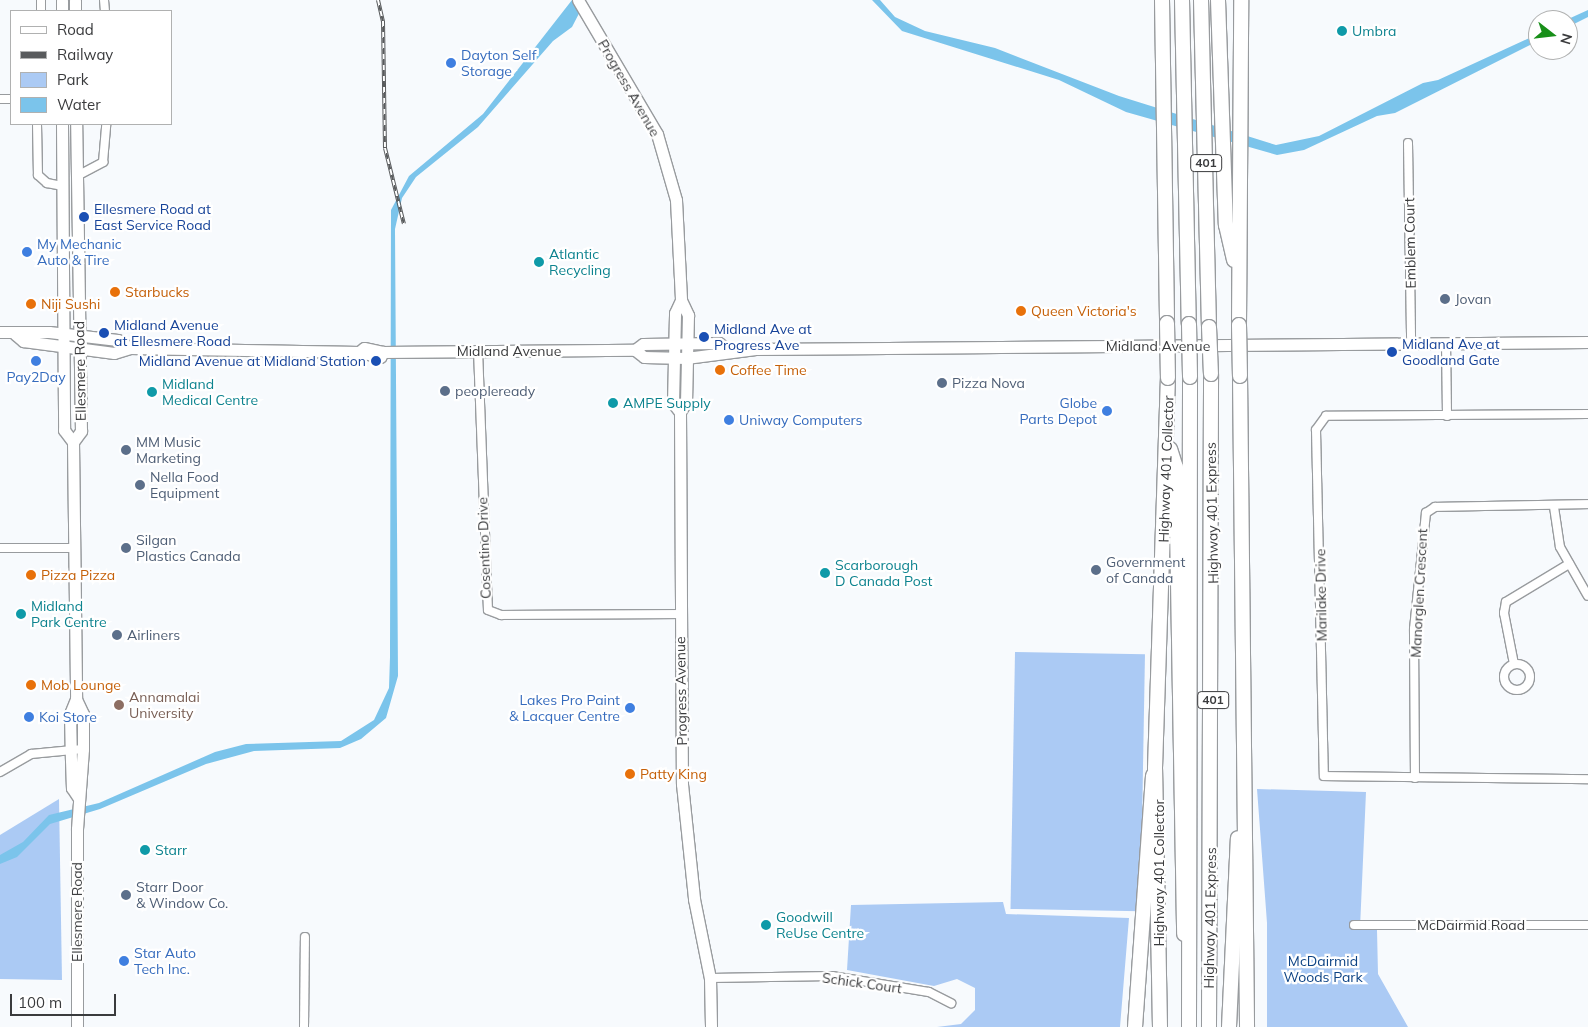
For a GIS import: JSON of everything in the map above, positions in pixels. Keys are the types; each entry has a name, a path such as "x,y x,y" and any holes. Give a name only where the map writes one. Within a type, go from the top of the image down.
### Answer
{"highway":[{"name":"Highway 401 Collector","path":"1160,1027 1156,768 1168,378 1162,0"},
{"name":"Highway 401 Express","path":"1182,0 1190,377 1189,1027"},
{"name":"Highway 401 Express","path":"1201,0 1211,374 1209,1027"},
{"path":"1218,0 1226,225 1240,283"},
{"name":"401","path":"1241,0 1240,376 1245,654 1247,1027"},
{"path":"1167,441 1176,468 1181,909 1190,976"},
{"path":"1228,1027 1245,654"},
{"path":"1135,1027 1138,1012 1144,858 1156,768"},
{"path":"1138,1012 1140,1027"}],"main road":[{"name":"Progress Avenue","path":"581,5 657,134 676,200 681,300 673,344 673,403 680,412"},
{"name":"Ellesmere Road","path":"62,125 64,430 73,442 76,699 70,714 72,788 78,797"},
{"name":"Ellesmere Road","path":"73,442 81,431 76,125"},
{"name":"Progress Avenue","path":"681,300 688,315 686,402 680,412 680,614 686,846 710,978 711,1027"},
{"name":"Midland Avenue","path":"14,334 24,330 118,340 130,348"},
{"name":"Midland Avenue","path":"0,332 14,334 23,341 79,350 130,348 359,352 362,348 384,352 635,350 643,344 719,343 728,350"},
{"name":"Midland Avenue","path":"635,350 644,357 686,358 719,356 728,350 1588,342"},
{"name":"Ellesmere Road","path":"76,699 83,714 84,749 78,797 77,829 78,1027"}],"street":[{"path":"36,125 38,175 48,183 62,186"},
{"path":"77,176 103,162 106,125"},
{"name":"Emblem Court","path":"1408,143 1411,344"},
{"path":"1446,343 1447,416"},
{"name":"Cosentino Drive","path":"478,350 488,610 501,615 680,614"},
{"name":"Marilake Drive","path":"1588,414 1326,416 1316,430 1322,773 1333,778 1588,779"},
{"name":"Manorglen Crescent","path":"1415,778 1414,629 1424,517 1435,507 1554,507 1588,504"},
{"path":"1554,507 1557,540 1588,596"},
{"path":"0,548 74,548"},
{"path":"1514,664 1504,613 1506,602 1569,564"},
{"path":"0,772 31,754 84,749"},
{"name":"McDairmid Road","path":"1354,925 1588,925"},
{"path":"304,1027 305,937"},
{"name":"Schick Court","path":"710,978 832,976 929,992 951,1003"}],"green space":[{"path":"1015,652 1145,654 1140,911 1011,909"},
{"name":"McDairmid Woods Park","path":"1257,789 1366,792 1360,928 1377,930 1378,974 1408,1027 1267,1027 1267,923"},
{"path":"59,799 62,980 0,979 0,835"},
{"path":"1003,902 1006,914 1129,918 1120,1027 937,1027 961,1024 975,1010 975,988 957,979 934,986 847,970 851,905"}],"water":[{"path":"572,0 586,0 572,27 553,41 478,127 416,177 402,198 395,229 398,676 386,718 361,739 340,748 254,751 206,764 100,809 50,824 17,857 0,864 0,855 23,842 49,815 99,803 215,752 246,744 341,741 374,720 389,688 391,210 409,176 483,114"},
{"path":"872,0 880,0 895,17 925,31 995,48 1119,96 1276,145 1319,136 1423,83 1438,80 1528,39 1528,46 1395,113 1377,116 1304,150 1277,155 1126,112 1059,80 902,31"},
{"path":"1588,10 1588,17 1578,22 1578,15"}],"railway":[{"path":"378,0 383,21 385,148 404,224"}],"place":[{"name":"Umbra","path":"1342,31"},
{"name":"Dayton Self Storage","path":"451,63"},
{"name":"Ellesmere Road at East Service Road","path":"84,217"},
{"name":"My Mechanic Auto & Tire","path":"27,252"},
{"name":"Atlantic Recycling","path":"539,262"},
{"name":"Starbucks","path":"115,292"},
{"name":"Jovan","path":"1445,299"},
{"name":"Niji Sushi","path":"31,304"},
{"name":"Queen Victoria's","path":"1021,311"},
{"name":"Midland Avenue at Ellesmere Road","path":"104,333"},
{"name":"Midland Ave at Progress Ave","path":"704,337"},
{"name":"Midland Ave at Goodland Gate","path":"1392,352"},
{"name":"Pay2Day","path":"36,361"},
{"name":"Midland Avenue at Midland Station","path":"376,361"},
{"name":"Coffee Time","path":"720,370"},
{"name":"Pizza Nova","path":"942,383"},
{"name":"peopleready","path":"445,391"},
{"name":"Midland Medical Centre","path":"152,392"},
{"name":"AMPE Supply","path":"613,403"},
{"name":"Globe Parts Depot","path":"1107,411"},
{"name":"Uniway Computers","path":"729,420"},
{"name":"MM Music Marketing","path":"126,450"},
{"name":"Nella Food Equipment","path":"140,485"},
{"name":"Silgan Plastics Canada","path":"126,548"},
{"name":"Government of Canada","path":"1096,570"},
{"name":"Scarborough D Canada Post","path":"825,573"},
{"name":"Pizza Pizza","path":"31,575"},
{"name":"Midland Park Centre","path":"21,614"},
{"name":"Airliners","path":"117,635"},
{"name":"Mob Lounge","path":"31,685"},
{"name":"Annamalai University","path":"119,705"},
{"name":"Lakes Pro Paint & Lacquer Centre","path":"630,708"},
{"name":"Koi Store","path":"29,717"},
{"name":"Patty King","path":"630,774"},
{"name":"Starr","path":"145,850"},
{"name":"Starr Door & Window Co.","path":"126,895"},
{"name":"Goodwill ReUse Centre","path":"766,925"},
{"name":"Star Auto Tech Inc.","path":"124,961"}]}
